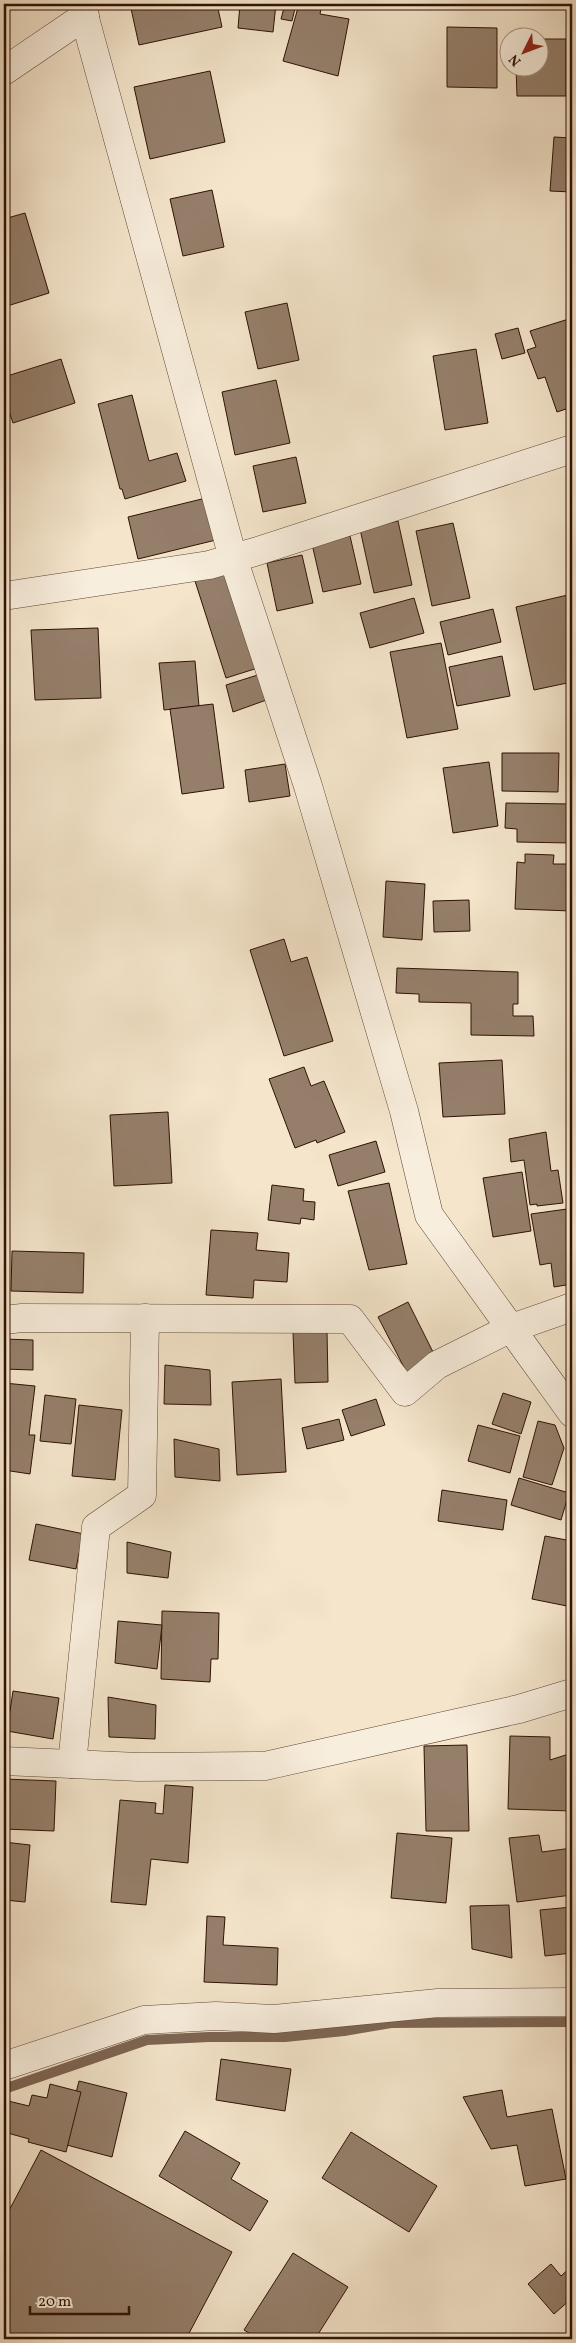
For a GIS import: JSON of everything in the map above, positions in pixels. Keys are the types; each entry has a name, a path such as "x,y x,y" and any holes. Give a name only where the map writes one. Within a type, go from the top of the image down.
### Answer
{"street":[{"path":"4,71 83,10 233,558 308,786 404,1111 429,1215 572,1413"},
{"path":"4,596 209,565 572,449"},
{"path":"4,1320 22,1318 350,1319 405,1392 437,1365 509,1328 572,1307"},
{"path":"72,1764 96,1527 142,1496 145,1318"},
{"path":"4,1761 140,1768 264,1766 519,1709 572,1693"},
{"path":"4,2066 144,2020 216,2016 274,2019 438,2002 572,2002"}],"building":[{"path":"130,4 217,4 222,27 139,45"},
{"path":"240,4 276,4 273,32 238,28"},
{"path":"285,4 296,4 292,21 281,19"},
{"path":"299,4 322,4 320,14 349,19 338,76 283,61"},
{"path":"548,4 572,4 572,10 548,6"},
{"path":"447,27 497,28 497,88 447,87"},
{"path":"548,39 566,39 566,96 517,96 516,78 548,78"},
{"path":"210,71 225,142 150,159 134,87"},
{"path":"554,137 572,138 572,192 550,191"},
{"path":"212,190 224,247 183,256 170,199"},
{"path":"25,213 49,293 4,307 4,219"},
{"path":"287,303 299,360 258,369 245,312"},
{"path":"572,318 572,407 557,412 545,377 538,379 527,350 536,347 530,331"},
{"path":"518,328 525,353 502,359 495,334"},
{"path":"476,349 488,423 445,430 433,356"},
{"path":"61,359 75,403 13,423 4,397 4,377"},
{"path":"276,380 290,443 235,455 222,392"},
{"path":"132,395 149,461 177,453 186,481 125,499 122,489 120,489 98,404"},
{"path":"296,457 306,503 263,512 253,466"},
{"path":"206,498 216,540 138,559 128,517"},
{"path":"398,521 412,585 374,593 360,529"},
{"path":"453,523 470,598 432,606 416,531"},
{"path":"350,536 361,584 323,592 312,544"},
{"path":"302,555 313,603 277,611 267,563"},
{"path":"231,570 261,667 226,678 195,581"},
{"path":"572,594 572,682 534,690 516,607"},
{"path":"414,598 424,633 370,648 360,613"},
{"path":"493,609 501,642 448,655 440,622"},
{"path":"98,628 101,698 35,700 31,630"},
{"path":"441,643 458,729 407,738 390,652"},
{"path":"502,656 510,696 457,706 449,667"},
{"path":"195,661 199,706 164,710 159,663"},
{"path":"264,673 272,698 233,712 226,685"},
{"path":"213,704 224,788 182,794 170,709"},
{"path":"502,753 559,753 558,792 502,791"},
{"path":"489,762 498,826 453,833 443,768"},
{"path":"285,764 290,796 249,802 245,770"},
{"path":"506,803 570,804 570,843 517,842 517,829 505,828"},
{"path":"525,854 554,855 553,864 572,864 572,911 515,909 517,862 525,863"},
{"path":"386,881 425,884 422,940 383,937"},
{"path":"469,900 470,931 434,932 433,901"},
{"path":"284,939 291,962 307,957 333,1041 284,1056 250,950"},
{"path":"397,968 518,972 518,1004 513,1004 513,1016 533,1016 534,1036 471,1035 471,1003 419,1002 419,994 396,993"},
{"path":"502,1060 505,1114 443,1117 439,1063"},
{"path":"304,1067 311,1086 324,1081 345,1132 317,1143 316,1140 295,1148 269,1079"},
{"path":"168,1112 172,1183 114,1186 110,1115"},
{"path":"546,1132 551,1171 558,1170 563,1203 530,1205 524,1160 511,1162 509,1139"},
{"path":"376,1141 385,1172 338,1186 329,1155"},
{"path":"522,1172 531,1231 493,1237 483,1178"},
{"path":"389,1183 407,1264 369,1270 348,1191"},
{"path":"272,1185 304,1189 303,1201 315,1202 314,1220 301,1218 300,1224 268,1220"},
{"path":"567,1209 572,1239 572,1284 554,1287 551,1263 540,1265 531,1214"},
{"path":"211,1230 258,1233 256,1250 289,1253 287,1282 254,1280 253,1298 206,1295"},
{"path":"12,1251 84,1253 83,1293 11,1291"},
{"path":"408,1302 437,1360 408,1375 378,1317"},
{"path":"327,1331 328,1382 295,1383 293,1332"},
{"path":"4,1339 33,1340 33,1370 4,1369"},
{"path":"165,1365 210,1370 211,1405 164,1404"},
{"path":"281,1379 286,1472 237,1475 232,1382"},
{"path":"4,1383 35,1386 29,1435 35,1435 30,1474 4,1470"},
{"path":"503,1393 531,1402 521,1434 492,1424"},
{"path":"45,1395 76,1399 71,1444 40,1441"},
{"path":"376,1399 385,1425 351,1436 342,1410"},
{"path":"79,1405 122,1410 115,1480 72,1476"},
{"path":"339,1419 344,1440 307,1449 302,1428"},
{"path":"538,1421 555,1425 564,1448 552,1485 523,1477"},
{"path":"478,1425 520,1436 510,1473 468,1461"},
{"path":"174,1439 219,1449 220,1481 175,1477"},
{"path":"519,1478 569,1493 561,1520 511,1505"},
{"path":"442,1490 507,1500 503,1530 438,1521"},
{"path":"36,1524 89,1535 86,1554 79,1553 76,1569 29,1560"},
{"path":"545,1536 572,1541 572,1607 532,1599"},
{"path":"127,1542 171,1552 168,1578 127,1573"},
{"path":"162,1611 219,1613 218,1659 211,1659 210,1682 161,1679"},
{"path":"118,1621 162,1625 157,1669 115,1663"},
{"path":"13,1691 59,1698 53,1739 7,1731"},
{"path":"108,1697 156,1705 155,1739 109,1737"},
{"path":"510,1736 550,1737 550,1760 572,1753 572,1811 508,1809"},
{"path":"467,1745 469,1831 426,1831 424,1746"},
{"path":"4,1779 56,1781 54,1831 4,1829"},
{"path":"165,1785 193,1787 188,1863 151,1859 146,1905 111,1902 120,1800 156,1803 155,1813 163,1814"},
{"path":"397,1833 452,1838 446,1903 391,1898"},
{"path":"539,1835 542,1852 572,1848 572,1895 517,1902 509,1838"},
{"path":"4,1842 30,1845 25,1902 4,1900"},
{"path":"509,1905 512,1958 472,1949 470,1906"},
{"path":"572,1907 572,1953 545,1956 540,1910"},
{"path":"207,1916 225,1917 223,1945 278,1948 277,1985 204,1982"},
{"path":"221,2059 291,2069 285,2111 216,2100"},
{"path":"79,2081 127,2093 112,2157 63,2144"},
{"path":"50,2084 81,2092 66,2152 28,2142 29,2139 4,2132 4,2100 29,2106 32,2095 47,2098"},
{"path":"502,2090 507,2117 552,2109 566,2179 525,2186 517,2145 491,2149 463,2097"},
{"path":"185,2131 240,2163 231,2179 268,2201 250,2231 159,2176"},
{"path":"351,2132 437,2186 409,2232 322,2178"},
{"path":"41,2150 232,2252 186,2339 4,2339 4,2220"},
{"path":"293,2253 348,2287 315,2339 259,2339 244,2330"},
{"path":"551,2264 561,2276 572,2266 572,2298 554,2314 528,2284"}],"waterway":[{"path":"4,2089 147,2040 209,2037 285,2037 344,2031 391,2023 572,2022"}]}
